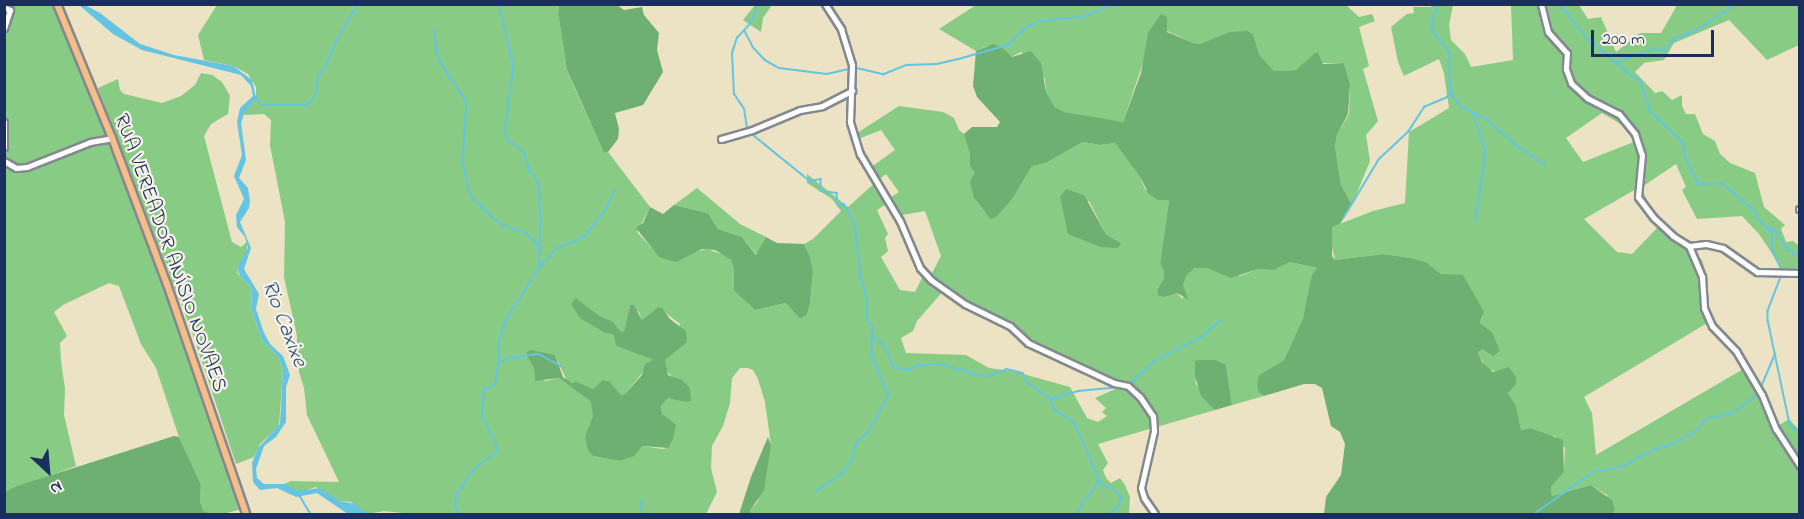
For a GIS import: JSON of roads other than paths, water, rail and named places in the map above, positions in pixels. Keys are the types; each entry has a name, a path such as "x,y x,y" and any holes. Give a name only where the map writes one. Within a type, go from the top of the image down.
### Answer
{"main road":[{"name":"RUA VEREADOR ANÍSIO NOVAES","path":"57,4 112,138 167,284 246,514"}],"street":[{"path":"825,4 841,29 852,65 850,122 860,154 900,221 920,268 931,280 965,304 1010,326 1028,343 1114,382 1128,386 1140,397 1153,416 1154,431 1141,488 1144,498 1155,514"},
{"path":"1541,4 1548,32 1568,53 1566,69 1571,83 1587,98 1619,114 1635,134 1642,154 1638,197 1654,218 1689,246 1702,277 1704,308 1712,326 1736,351 1762,395 1776,429 1800,466"},
{"path":"4,8 10,10 4,28"},
{"path":"721,139 752,130 800,110 822,106 852,91"},
{"path":"4,122 4,147"},
{"path":"4,161 16,168 27,167 90,142 112,138"},
{"path":"1689,246 1706,244 1723,248 1757,272 1800,273"}],"water":[{"path":"79,5 85,5 100,13 140,44 174,55 233,66 252,80 256,98 244,114 241,123 246,160 239,178 248,188 250,201 249,208 240,222 251,248 244,269 259,294 256,309 264,333 270,344 283,356 290,375 286,387 286,422 276,437 264,446 256,469 257,478 264,484 285,484 298,491 320,488 339,501 355,504 367,514 348,514 317,493 296,497 277,488 260,490 253,482 252,463 258,448 280,424 283,370 279,358 262,340 252,311 251,287 240,276 237,268 248,248 245,237 237,227 236,215 244,199 234,176 242,155 237,122 240,108 253,96 251,86 241,75 142,50 113,34"}],"waterway":[{"path":"256,97 261,105 307,105 311,102 317,90 318,75 324,70 338,37 358,4"},
{"path":"499,4 514,67 505,131 508,139 525,154 530,171 539,183 541,222 539,267"},
{"path":"747,128 744,109 734,94 732,53 737,38 750,24 759,4"},
{"path":"857,68 884,74 906,65 937,64 962,58 1008,45 1024,29 1040,21 1082,17 1115,4"},
{"path":"1440,4 1434,16 1433,31 1450,53 1450,82 1453,96 1462,107 1486,119 1545,165"},
{"path":"1560,4 1587,38 1641,81 1650,111 1683,142 1685,156 1699,184 1722,183 1755,211 1758,219 1772,232 1773,252 1783,272 1768,311 1768,320 1790,424 1800,432"},
{"path":"1617,62 1653,49 1665,50 1673,39 1697,30 1736,4"},
{"path":"434,30 439,60 467,102 463,163 471,196 504,226 525,232 541,248"},
{"path":"745,31 753,47 765,60 779,68 827,74 848,69"},
{"path":"1344,217 1379,159 1408,132 1424,107 1447,97 1450,92"},
{"path":"1473,113 1486,152 1476,221"},
{"path":"752,134 810,181 821,179 821,191 837,193 838,205 844,204 855,222 861,278 867,297 867,319 873,327 872,356 889,395 868,433 858,442 844,473 816,492"},
{"path":"460,514 455,506 457,494 475,468 497,452 495,442 482,418 483,395 485,389 495,385 499,358 498,344 507,318 539,268 556,249 584,237 606,209 615,190"},
{"path":"1768,227 1776,231 1788,250 1800,255"},
{"path":"1130,384 1154,361 1201,337 1220,321"},
{"path":"872,336 885,345 894,367 907,370 919,365 940,364 989,376 1007,369 1023,373 1027,382 1051,399 1055,410 1074,422 1102,485 1112,488 1122,497 1119,507 1110,514"},
{"path":"499,363 509,358 539,354 562,367"},
{"path":"1761,387 1775,354"},
{"path":"1052,399 1078,391 1120,387"},
{"path":"1534,514 1593,472 1622,467 1653,450 1674,443 1695,432 1705,420 1735,412 1758,394"},
{"path":"1076,514 1099,481"},
{"path":"300,496 311,514"},
{"path":"641,514 642,500"}],"water label":[{"name":"Rio Caxixe","path":"283,324"}]}
